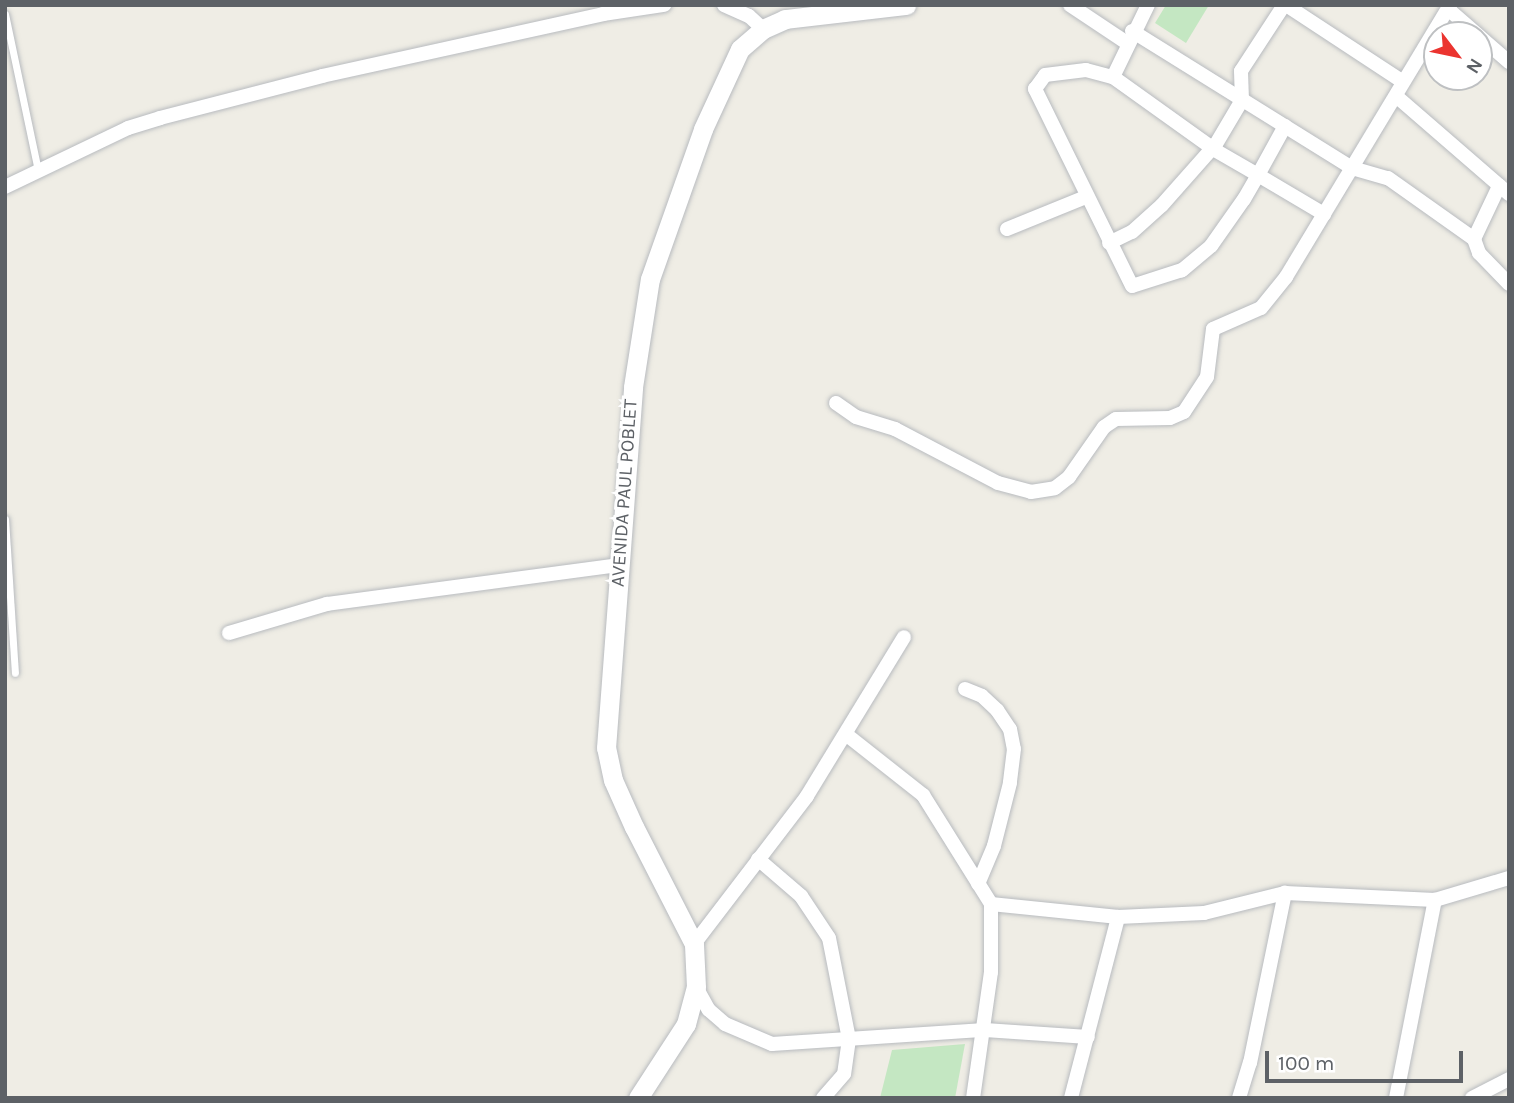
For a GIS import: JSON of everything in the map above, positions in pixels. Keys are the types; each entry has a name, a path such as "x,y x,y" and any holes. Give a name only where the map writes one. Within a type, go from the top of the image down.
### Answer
{"main road":[{"name":"AVENIDA PAUL POBLET","path":"638,1098 686,1024 696,987 694,944 634,827 608,765 633,387 650,279 722,80 740,49 763,29 793,18 906,5"}],"street":[{"path":"5,187 128,128 187,111 322,76 603,14 664,5"},
{"path":"724,5 749,16 763,29"},
{"path":"1070,5 1242,100 1352,168 1388,178 1474,239 1479,253 1509,284"},
{"path":"1113,77 1147,5"},
{"path":"1109,243 1132,232 1162,205 1212,148 1242,100 1241,71 1285,5 1403,82"},
{"path":"836,403 856,417 895,429 998,484 1031,492 1055,488 1116,419 1170,418 1184,412 1207,377 1213,329 1261,308 1324,214 1449,7 1464,21"},
{"path":"1493,48 1509,62"},
{"path":"1285,127 1258,175 1211,246 1182,270 1132,286 1035,89 1045,75 1086,70 1113,77 1212,148 1258,175 1324,214"},
{"path":"1396,96 1504,190 1474,239"},
{"path":"1007,229 1086,197"},
{"path":"229,633 327,604 620,565"},
{"path":"694,944 847,735 904,637"},
{"path":"965,689 982,696 997,710 1010,729 1014,749 1010,783 994,846 978,884"},
{"path":"847,735 923,795 940,815 991,904 991,972 985,1030 973,1098"},
{"path":"758,859 801,896 829,938 849,1039 844,1074 823,1098"},
{"path":"991,904 1118,917 1204,913 1285,893 1435,900 1509,878"},
{"path":"1238,1098 1250,1063 1285,893"},
{"path":"1396,1098 1435,900"},
{"path":"1071,1098 1118,917"},
{"path":"696,987 709,1010 748,1036 772,1044 985,1030 1088,1037"},
{"path":"1472,1098 1509,1079"}],"lane":[{"path":"5,14 38,170"},
{"path":"5,519 15,673"}],"green space":[{"path":"1166,5 1209,5 1186,43 1155,23"},
{"path":"965,1044 955,1098 880,1098 892,1050"}]}
